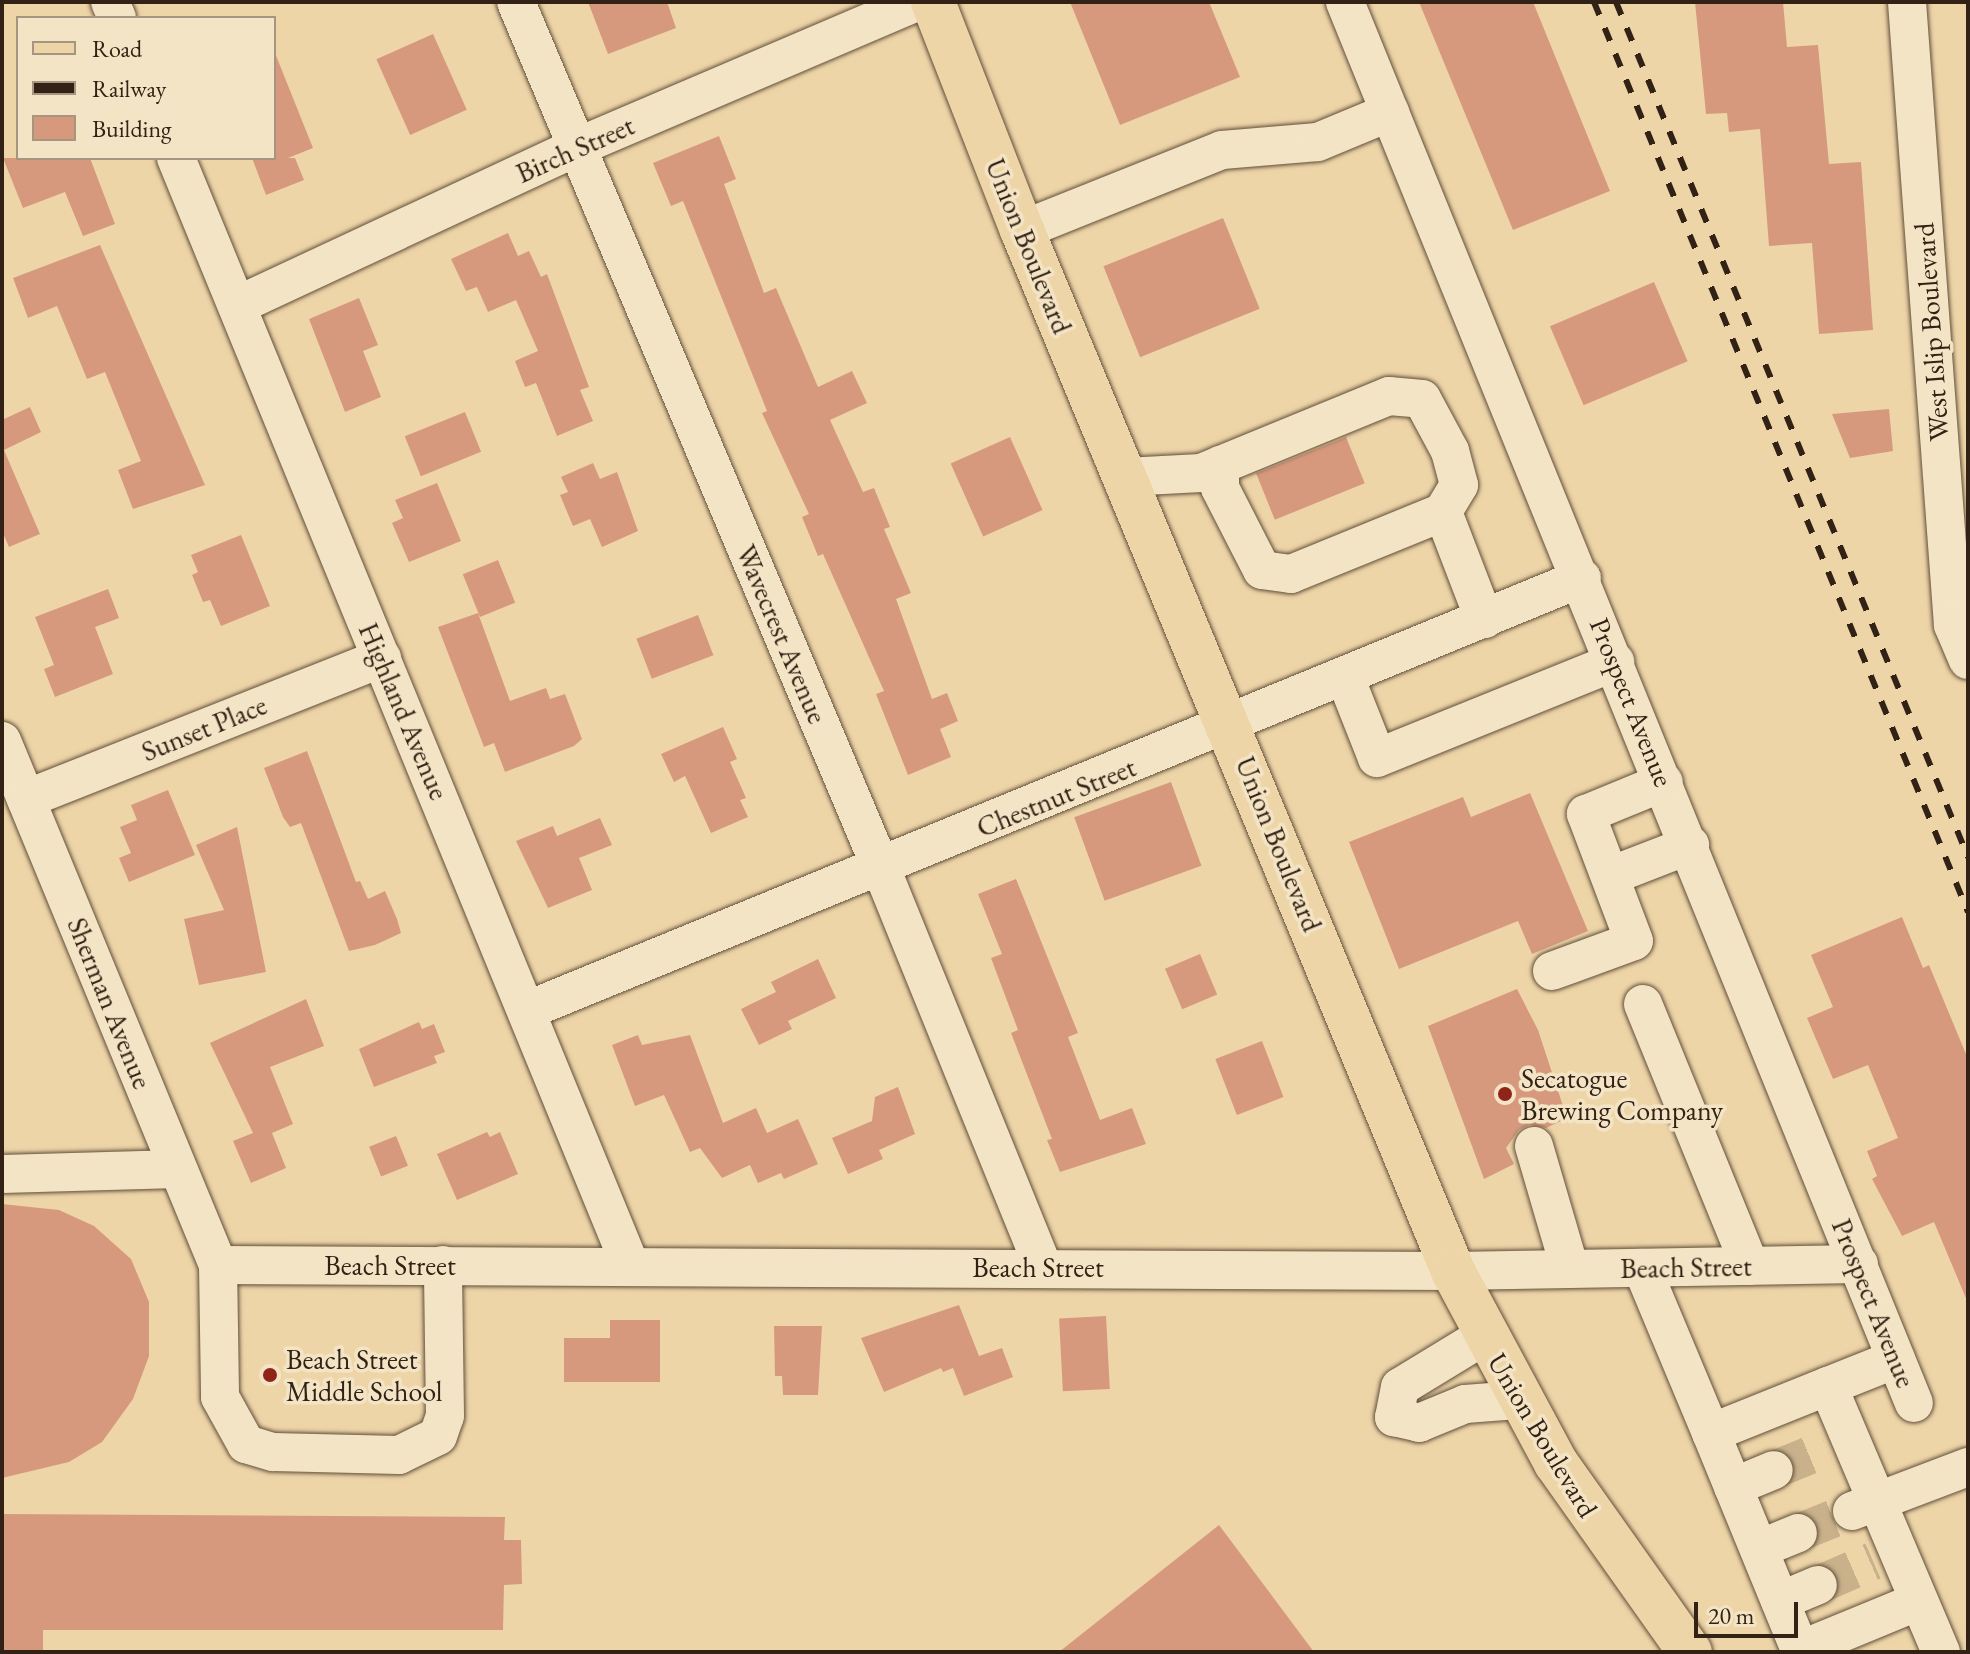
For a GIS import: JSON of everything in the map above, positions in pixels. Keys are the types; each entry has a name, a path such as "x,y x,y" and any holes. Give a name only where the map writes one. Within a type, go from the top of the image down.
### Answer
{"main road":[{"name":"Union Boulevard","path":"933,2 1022,230 1231,725 1453,1271 1518,1400 1556,1463 1690,1652"}],"street":[{"name":"Wavecrest Avenue","path":"516,2 881,868 1043,1267"},
{"name":"Birch Street","path":"238,305 577,147 917,2"},
{"name":"Prospect Avenue","path":"1345,2 1582,578 1914,1403"},
{"name":"West Islip Boulevard","path":"1907,2 1953,625 1968,660"},
{"path":"1022,230 1222,150 1318,142 1390,112"},
{"name":"Highland Avenue","path":"177,160 630,1265"},
{"path":"1125,477 1201,473 1220,465 1389,396 1422,399 1450,451 1459,485 1443,512 1291,574 1262,570 1220,488 1220,465"},
{"path":"1443,512 1484,619"},
{"name":"Chestnut Street","path":"528,1010 1231,725 1582,578"},
{"name":"Sunset Place","path":"26,799 382,658"},
{"path":"1345,677 1377,758 1615,662"},
{"name":"Sherman Avenue","path":"2,741 218,1265"},
{"path":"1552,971 1634,941 1586,814 1664,782"},
{"path":"1610,876 1690,845"},
{"path":"1643,1004 1750,1266"},
{"path":"1534,1146 1570,1269"},
{"path":"2,1174 178,1169"},
{"name":"Beach Street","path":"218,1265 1453,1271 1859,1264"},
{"path":"218,1265 220,1397 246,1444 273,1452 399,1455 438,1436 445,1416 443,1265"},
{"path":"1642,1268 1800,1650 1919,1601"},
{"path":"1484,1336 1400,1387 1394,1417 1419,1423 1465,1404 1518,1400"},
{"path":"1711,1433 1896,1359"},
{"path":"1828,1386 1839,1444 1865,1507 1886,1555 1919,1601 1941,1652"},
{"path":"1865,1507 1968,1467"},
{"path":"1733,1487 1774,1470"},
{"path":"1759,1549 1798,1533"},
{"path":"1780,1601 1818,1585"}],"building":[{"path":"588,2 667,2 676,28 608,54"},
{"path":"1070,2 1209,2 1240,77 1120,125"},
{"path":"1419,2 1533,2 1610,191 1513,230"},
{"path":"1695,2 1783,2 1787,47 1818,45 1829,164 1861,162 1873,330 1819,334 1812,243 1769,246 1760,129 1729,132 1727,113 1706,114"},
{"path":"433,34 467,110 410,135 376,59"},
{"path":"276,56 313,148 288,158 295,158 304,180 266,195 253,160 276,160"},
{"path":"719,136 736,179 724,184 764,293 776,288 818,387 852,371 867,403 830,420 863,492 874,488 890,527 884,529 911,593 896,599 932,699 947,693 958,721 940,729 951,757 908,775 876,694 884,691 823,554 818,556 802,517 809,514 762,413 767,411 683,201 671,206 653,163"},
{"path":"3,158 91,160 115,224 83,236 65,192 23,208"},
{"path":"1223,218 1260,309 1140,357 1103,266"},
{"path":"508,233 518,256 529,251 541,277 547,274 589,387 580,390 593,421 557,436 536,383 525,387 515,361 538,351 516,300 488,312 477,287 466,291 451,259"},
{"path":"100,245 205,485 133,509 118,470 141,461 105,372 87,379 57,306 28,318 13,278"},
{"path":"1654,282 1688,361 1584,405 1550,326"},
{"path":"359,298 378,345 363,351 381,397 345,412 309,319"},
{"path":"30,407 41,432 4,450 40,534 9,547 2,531 2,420"},
{"path":"1889,409 1893,451 1850,458 1832,414"},
{"path":"465,412 481,452 421,476 405,436"},
{"path":"1010,437 1043,510 983,537 951,463"},
{"path":"1346,437 1365,483 1275,520 1256,473"},
{"path":"593,463 600,479 617,472 638,531 602,547 590,519 573,526 560,495 568,492 561,477"},
{"path":"437,483 461,541 409,562 392,523 403,518 395,500"},
{"path":"241,535 270,606 221,626 210,600 203,602 192,575 198,572 191,555"},
{"path":"498,560 515,603 480,617 463,574"},
{"path":"108,589 119,618 95,627 113,674 55,697 44,669 54,665 35,617"},
{"path":"478,613 510,701 546,688 550,699 565,694 582,739 574,746 505,772 494,743 484,747 438,627"},
{"path":"698,615 713,655 652,679 636,639"},
{"path":"723,727 737,759 730,762 746,798 740,800 748,817 711,833 685,776 674,782 661,754"},
{"path":"307,751 356,882 360,881 368,899 385,891 397,919 401,933 375,945 349,951 301,823 290,827 283,817 264,768"},
{"path":"1171,782 1201,866 1105,901 1074,817"},
{"path":"168,790 195,855 129,882 119,858 131,853 120,827 137,820 131,805"},
{"path":"1530,793 1588,931 1532,954 1518,921 1399,969 1349,842 1463,797 1471,817"},
{"path":"600,818 612,845 579,858 592,890 548,908 516,841 553,826 557,836"},
{"path":"237,827 266,972 199,985 184,919 224,910 196,845"},
{"path":"1016,879 1078,1033 1068,1037 1100,1120 1132,1108 1146,1144 1060,1172 1047,1140 1052,1139 1011,1033 1018,1030 991,958 1002,954 978,894"},
{"path":"1902,917 1923,968 1929,965 1968,1059 1968,1303 1934,1222 1902,1236 1872,1179 1877,1176 1867,1151 1898,1138 1868,1065 1833,1079 1807,1018 1833,1007 1811,955"},
{"path":"1200,954 1217,995 1182,1009 1165,969"},
{"path":"818,959 836,998 788,1021 792,1029 759,1045 741,1009 776,992 771,982"},
{"name":"Secatogue Brewing Company","path":"1517,989 1538,1030 1567,1118 1546,1128 1529,1125 1519,1130 1506,1148 1514,1164 1484,1179 1428,1026"},
{"path":"306,999 324,1046 270,1067 293,1124 272,1133 286,1168 251,1183 233,1141 253,1133 210,1043"},
{"path":"419,1022 422,1029 434,1024 445,1052 434,1056 437,1063 374,1087 359,1049"},
{"path":"638,1035 642,1045 690,1035 723,1123 756,1108 767,1133 798,1119 818,1164 784,1179 781,1173 758,1183 750,1165 722,1178 700,1148 690,1152 664,1095 635,1106 612,1045"},
{"path":"1262,1041 1284,1097 1237,1115 1215,1059"},
{"path":"898,1087 915,1134 879,1150 883,1159 848,1174 832,1138 872,1121 875,1097"},
{"path":"487,1132 490,1137 500,1132 518,1174 457,1200 437,1154"},
{"path":"396,1136 408,1166 381,1177 369,1147"},
{"path":"2,1204 59,1210 94,1226 131,1259 149,1302 149,1356 133,1399 102,1442 69,1462 2,1478"},
{"path":"959,1305 979,1356 1002,1348 1013,1377 964,1396 953,1368 943,1372 941,1368 884,1392 861,1338"},
{"path":"1106,1316 1110,1389 1063,1391 1059,1318"},
{"path":"610,1320 660,1320 660,1382 564,1382 564,1338 610,1338"},
{"path":"774,1326 822,1326 818,1395 783,1395 782,1376 775,1376"},
{"path":"2,1514 505,1517 504,1540 521,1540 522,1584 504,1585 503,1630 43,1630 43,1652 2,1652"},
{"path":"1219,1525 1314,1652 1059,1652"}],"tunnel":[{"path":"1774,1470 1827,1448"},
{"path":"1798,1533 1852,1511"},
{"path":"1818,1585 1873,1561"}],"railway":[{"path":"1594,2 1968,912"},
{"path":"1616,2 1968,857"}],"place":[{"name":"Secatogue Brewing Company","path":"1505,1094"},
{"name":"Beach Street Middle School","path":"270,1375"}]}
